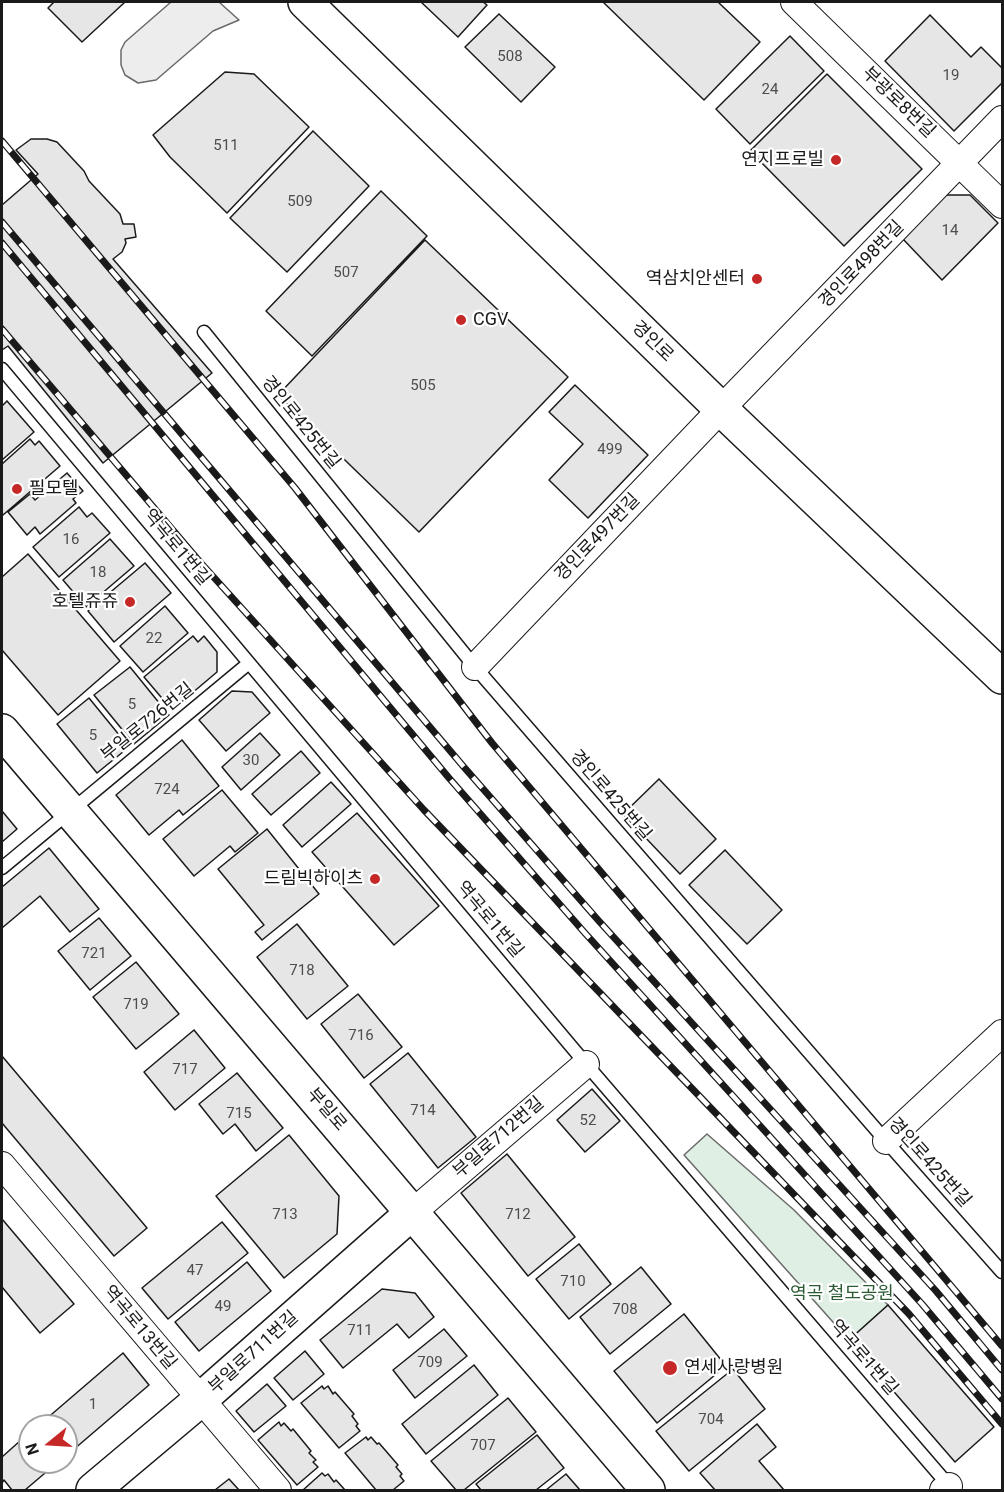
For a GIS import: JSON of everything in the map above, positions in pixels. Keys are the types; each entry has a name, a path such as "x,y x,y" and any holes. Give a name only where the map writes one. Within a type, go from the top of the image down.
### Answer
{"street":[{"name":"경인로","path":"306,2 721,409 1002,677"},
{"name":"부광로8번길","path":"794,2 1002,206"},
{"name":"경인로498번길","path":"721,409 1002,119"},
{"name":"경인로497번길","path":"475,667 721,409"},
{"name":"부일로","path":"2,731 648,1491"},
{"path":"886,1141 1002,1033"},
{"name":"부일로712번길","path":"413,1212 586,1064"},
{"name":"역곡로13번길","path":"2,1165 278,1491"},
{"name":"부일로711번길","path":"93,1491 413,1212"}],"lane":[{"name":"경인로425번길","path":"204,332 475,667 1002,1272"},
{"name":"역곡로1번길","path":"2,369 586,1064 948,1489"},
{"name":"부일로726번길","path":"2,868 249,663"}],"green space":[{"name":"역곡 철도공원","path":"707,1134 794,1210 888,1305 849,1340 684,1155"}],"shaded area":[{"path":"171,2 219,2 239,20 213,31 156,80 138,83 125,75 121,65 121,50 125,42"}],"building":[{"path":"54,2 125,2 82,42 48,8"},
{"path":"421,2 483,2 487,5 458,37"},
{"path":"603,2 718,2 760,42 704,100"},
{"path":"499,14 555,67 521,102 465,47"},
{"path":"930,15 971,57 981,47 1002,68 1002,83 954,131 885,61"},
{"path":"790,36 824,71 750,144 716,109"},
{"path":"225,72 254,74 309,127 227,213 170,157 153,135"},
{"name":"연지프로빌","path":"827,74 922,169 844,246 750,151"},
{"path":"313,131 369,186 287,272 230,218"},
{"path":"31,139 47,139 57,142 120,214 123,224 134,224 136,237 125,239 126,243 122,252 113,259 212,373 103,463 8,346 2,350 2,205 38,174 16,150"},
{"path":"381,191 427,236 312,356 266,311"},
{"path":"945,195 970,195 998,223 942,280 902,238"},
{"path":"425,240 568,377 419,532 278,395"},
{"path":"575,385 648,455 588,518 549,480 583,444 549,412"},
{"path":"7,401 34,432 2,460 2,406"},
{"name":"필모텔","path":"30,439 35,445 39,441 60,466 3,515 2,464"},
{"path":"67,473 83,491 73,499 76,503 40,534 35,527 27,535 8,512 30,494 35,500"},
{"path":"79,507 87,517 92,513 110,533 59,577 33,547"},
{"path":"110,539 134,566 86,607 63,580"},
{"path":"28,554 120,661 58,715 2,650 2,577"},
{"name":"호텔쥬쥬","path":"145,563 171,593 114,642 88,611"},
{"path":"165,606 188,633 143,672 120,646"},
{"path":"193,636 198,642 204,636 217,652 217,672 172,710 144,677"},
{"path":"130,667 169,715 134,744 94,695"},
{"path":"232,691 252,692 270,713 226,751 199,720"},
{"path":"89,698 129,747 97,773 57,724"},
{"path":"260,733 280,755 241,790 222,767"},
{"path":"182,740 219,786 183,815 179,810 149,835 116,795"},
{"path":"301,751 320,773 271,815 252,794"},
{"path":"659,779 716,839 680,874 623,814"},
{"path":"331,782 351,804 302,847 283,825"},
{"path":"222,790 258,833 235,852 230,846 194,876 163,839"},
{"path":"2,811 17,829 2,842"},
{"name":"드림빅하이츠","path":"357,813 439,906 394,945 312,852"},
{"path":"267,829 319,894 262,940 255,932 264,925 218,869"},
{"path":"49,848 99,909 70,932 40,896 2,928 2,887"},
{"path":"725,850 782,910 747,944 689,885"},
{"path":"99,918 131,956 90,990 58,951"},
{"path":"297,924 348,986 307,1019 257,957"},
{"path":"136,962 179,1014 136,1049 93,997"},
{"path":"358,994 402,1047 364,1078 321,1024"},
{"path":"194,1030 225,1068 175,1110 144,1072"},
{"path":"408,1053 476,1137 438,1168 370,1084"},
{"path":"2,1056 147,1228 114,1256 2,1123"},
{"path":"237,1073 283,1128 256,1151 235,1124 223,1134 199,1104"},
{"path":"592,1089 620,1121 585,1152 557,1120"},
{"path":"289,1135 339,1196 337,1234 284,1278 216,1196"},
{"path":"507,1154 575,1237 528,1276 461,1193"},
{"path":"2,1219 74,1304 40,1333 2,1287"},
{"path":"222,1222 248,1253 168,1319 142,1288"},
{"path":"579,1244 611,1284 569,1319 536,1279"},
{"path":"247,1262 271,1291 199,1351 175,1322"},
{"path":"641,1267 671,1304 610,1354 580,1317"},
{"path":"382,1289 415,1293 434,1317 409,1338 397,1324 343,1368 320,1340"},
{"path":"888,1305 994,1427 955,1462 849,1340"},
{"name":"연세사랑병원","path":"684,1314 726,1366 657,1423 614,1371"},
{"path":"444,1329 467,1356 415,1398 393,1370"},
{"path":"305,1351 324,1374 293,1400 274,1378"},
{"path":"123,1353 149,1385 78,1446 78,1414 52,1414"},
{"path":"474,1365 498,1395 426,1454 402,1424"},
{"path":"733,1369 765,1409 689,1471 656,1431"},
{"path":"267,1384 286,1406 254,1432 236,1411"},
{"path":"322,1386 324,1389 328,1386 333,1394 335,1392 354,1414 352,1416 360,1431 339,1448 301,1403"},
{"path":"508,1398 536,1432 464,1490 456,1490 431,1461"},
{"path":"279,1422 281,1426 284,1423 291,1431 293,1429 311,1451 309,1453 316,1460 313,1462 318,1467 297,1485 258,1440"},
{"path":"757,1424 776,1447 759,1461 784,1490 715,1490 700,1473"},
{"path":"537,1435 564,1468 536,1490 481,1490 476,1484"},
{"path":"366,1437 368,1440 371,1437 377,1444 379,1443 398,1465 396,1467 404,1481 393,1490 376,1490 345,1453"},
{"path":"18,1443 18,1474 44,1474 25,1490 12,1490 4,1480 2,1483 2,1457"},
{"path":"322,1473 325,1476 328,1474 345,1490 303,1490"},
{"path":"566,1474 580,1490 546,1490"},
{"path":"229,1479 239,1490 215,1490"}],"railway":[{"path":"2,141 295,488 492,743 1002,1346"},
{"path":"2,222 463,766 598,920 936,1291 1002,1370"},
{"path":"2,243 449,778 584,932 922,1304 1002,1399"},
{"path":"2,329 200,562 424,810 909,1314 1002,1424"}],"place":[{"name":"연지프로빌","path":"836,160"},
{"name":"역삼치안센터","path":"757,279"},
{"name":"CGV","path":"461,320"},
{"name":"필모텔","path":"17,489"},
{"name":"호텔쥬쥬","path":"130,602"},
{"name":"드림빅하이츠","path":"375,879"},
{"name":"연세사랑병원","path":"670,1368"}]}
